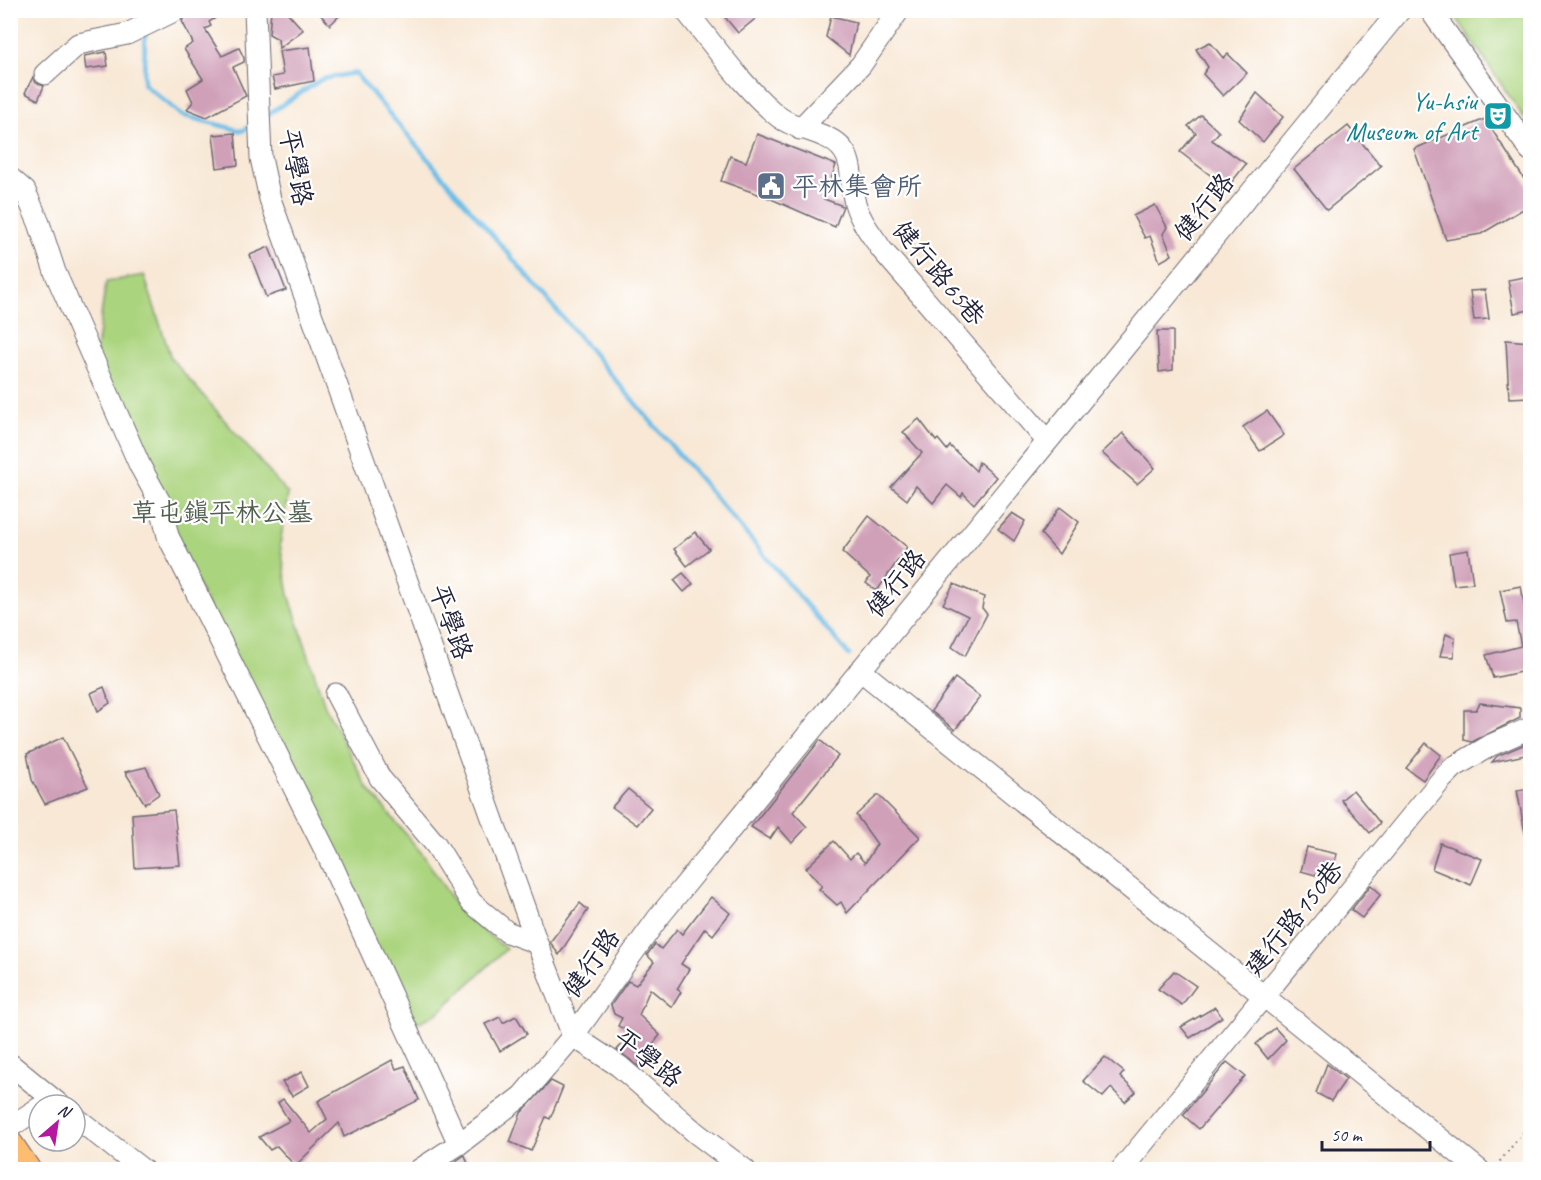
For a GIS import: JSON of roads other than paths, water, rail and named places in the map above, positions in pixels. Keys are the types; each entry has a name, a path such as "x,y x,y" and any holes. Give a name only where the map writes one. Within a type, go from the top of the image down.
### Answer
{"main road":[{"path":"10,1146 27,1170"}],"street":[{"path":"45,74 78,44 127,34 176,10"},
{"name":"平學路","path":"255,10 261,159 270,199 537,943 573,1036 619,1066 696,1132 745,1170"},
{"name":"健行路65巷","path":"685,10 752,90 780,117 800,129 832,140 844,150 855,202 863,223 882,250 1047,441"},
{"path":"800,129 861,65 899,10"},
{"name":"健行路","path":"419,1170 459,1144 522,1096 573,1036 658,918 1400,10"},
{"path":"1430,10 1530,150"},
{"path":"10,178 25,191 39,223 55,272 140,466 160,502 168,536 328,856 459,1144"},
{"path":"860,670 1479,1170"},
{"path":"336,694 380,778 436,845 471,902 507,932 537,943"},
{"name":"建行路150巷","path":"1121,1170 1442,779 1454,767 1491,744 1530,728"},
{"path":"10,1064 38,1093"},
{"path":"10,1127 27,1117"},
{"path":"87,1126 143,1170"}],"waterway":[{"path":"142,10 145,20"},
{"path":"145,31 144,84 181,115 242,131 253,124"},
{"path":"265,116 322,79 355,73 849,655"}],"place":[{"name":"Yu-hsiu Museum of Art","path":"1498,116"},
{"name":"平林集會所","path":"771,186"}],"park label":[{"name":"草屯鎮平林公墓","path":"222,512"}]}
